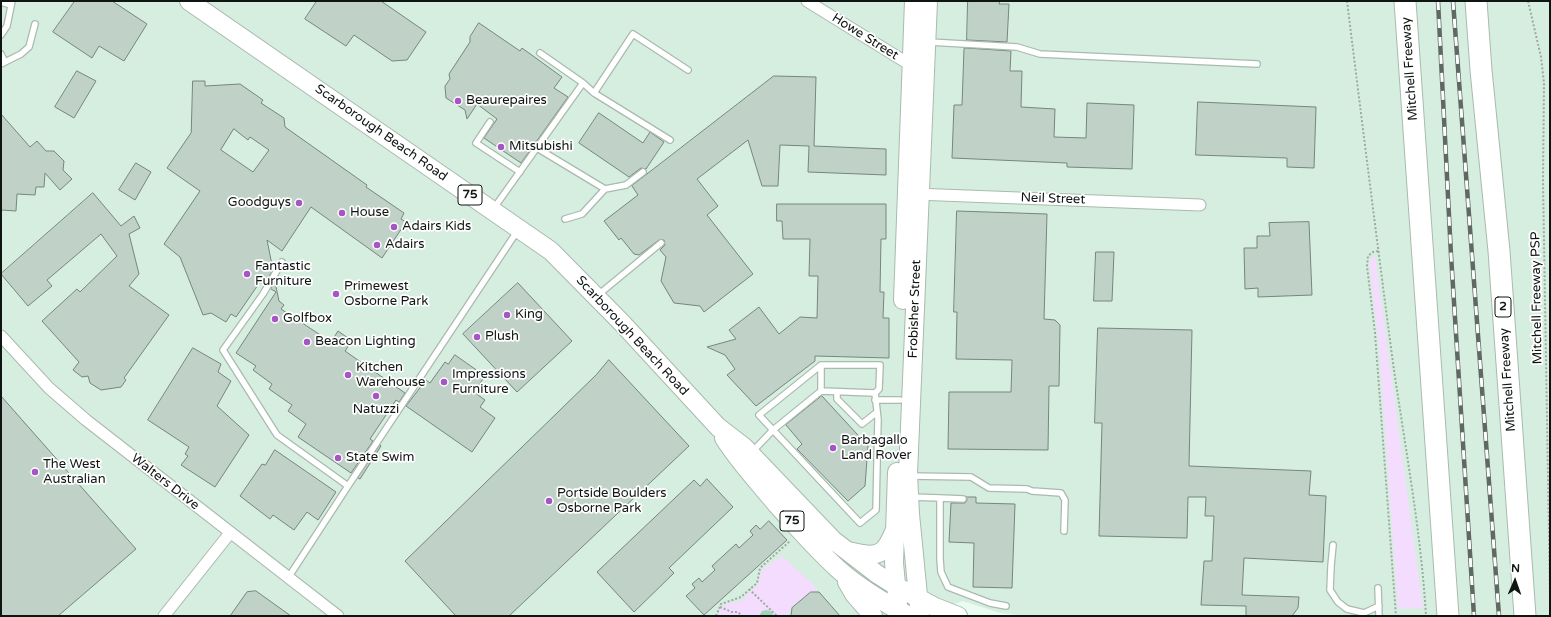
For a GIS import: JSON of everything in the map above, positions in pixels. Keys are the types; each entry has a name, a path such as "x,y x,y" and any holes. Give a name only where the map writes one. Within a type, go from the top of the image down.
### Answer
{"highway":[{"name":"Mitchell Freeway","path":"1405,1 1448,612"},
{"name":"Mitchell Freeway","path":"1476,1 1481,70 1499,252 1525,614"}],"main road":[{"name":"Scarborough Beach Road","path":"189,1 520,228 551,251 596,296 718,427 744,447 844,550 896,586 919,607 958,616"},
{"name":"Frobisher Street","path":"914,1 918,63 913,194 908,476 919,607"},
{"name":"Frobisher Street","path":"918,63 926,42 928,1"},
{"name":"Frobisher Street","path":"902,614 896,586 895,529 900,400 913,194"},
{"name":"Scarborough Beach Road","path":"718,427 739,460 801,531 839,570 902,614"},
{"path":"844,550 862,555 878,554 886,548 895,529"},
{"path":"839,570 854,594 873,616"}],"street":[{"name":"Howe Street","path":"808,1 904,61 918,63"},
{"name":"Neil Street","path":"913,194 1200,204"},
{"name":"Walters Drive","path":"1,336 49,388 86,420 338,616"},
{"path":"164,616 230,533"}],"lane":[{"path":"1,2 11,3 7,26 1,35"},
{"path":"1,54 3,63 21,54 29,47 35,24"},
{"path":"594,93 633,34 688,70"},
{"path":"926,42 1018,47 1040,54 1257,64"},
{"path":"540,53 583,83 594,93 670,140"},
{"path":"492,210 583,83"},
{"path":"490,122 476,143 520,172"},
{"path":"537,148 605,189"},
{"path":"565,219 582,214 605,189 626,185 643,172"},
{"path":"288,578 520,228"},
{"path":"596,296 661,243"},
{"path":"282,262 263,294 223,350 277,435 348,486"},
{"path":"821,365 821,391"},
{"path":"750,453 773,430 821,391 875,393 880,389 880,365 821,365 759,415 773,430 860,523 876,510 878,419 875,393"},
{"path":"837,392 837,399 862,424 877,412"},
{"path":"875,400 900,400"},
{"path":"908,476 971,477 989,488 1027,489 1032,491 1061,493 1064,500 1064,532"},
{"path":"909,497 964,499"},
{"path":"940,498 941,572 948,587 990,603 1006,606"},
{"path":"1333,545 1330,590 1338,602 1348,609 1365,614 1379,606"},
{"path":"1378,588 1380,616"}],"path":[{"path":"1347,1 1378,251 1417,522 1426,616"},
{"name":"Mitchell Freeway PSP","path":"1528,1 1541,57 1544,83 1543,181 1549,445 1550,596"},
{"path":"1378,251 1373,252 1368,256 1367,266 1375,333 1396,616"},
{"path":"716,616 721,604 741,596 757,583 760,568 792,539"},
{"path":"750,589 777,616"},
{"path":"720,607 732,612 738,612 742,616"}],"shaded area":[{"path":"1,1 1550,1 1550,616 1026,616 1000,613 963,601 921,616 1,616"},
{"path":"1375,255 1423,608 1398,609 1379,348 1369,260"},
{"path":"782,556 818,589 791,607 788,616 714,616 726,604 741,601 758,584 762,569"},
{"path":"762,611 771,611 774,616 759,616"}],"building":[{"path":"75,1 112,1 147,24 124,61 99,46 92,58 53,32"},
{"path":"317,1 381,1 426,32 407,60 392,61 354,35 346,46 305,19"},
{"path":"968,1 1000,1 999,4 1009,4 1007,42 967,40"},
{"path":"479,23 520,51 522,48 562,77 554,88 568,97 521,163 484,138 497,119 477,104 467,119 465,110 446,98 445,86 450,79 449,74 470,42 470,37"},
{"path":"964,49 1011,51 1010,71 1022,71 1021,107 1055,109 1054,137 1086,138 1087,103 1134,105 1132,169 1067,167 1067,163 952,158 954,105 962,105"},
{"path":"77,71 96,81 74,118 55,107"},
{"path":"774,76 816,77 814,146 886,149 886,175 808,172 809,146 780,145 778,186 762,186 748,140 697,179 718,206 707,215 753,274 704,312 700,306 674,303 661,281 666,257 660,250 665,245 664,240 659,240 639,255 634,254 621,238 619,240 604,221 638,195 632,186"},
{"path":"193,81 205,81 205,86 240,84 263,100 261,103 284,118 285,127 404,213 401,219 406,222 382,258 311,207 282,251 267,240 273,270 264,284 260,282 236,317 231,314 226,322 211,313 203,315 180,257 164,244 200,191 167,168 191,133","holes":["234,129 248,140 250,137 269,150 253,172 221,150"]},
{"path":"1198,102 1316,107 1314,168 1287,167 1287,158 1196,155"},
{"path":"599,113 643,143 650,132 664,142 646,169 641,168 629,177 579,143"},
{"path":"1,114 30,147 37,141 46,151 54,151 64,161 63,170 72,179 60,190 45,173 44,187 36,187 35,195 17,194 16,211 1,210"},
{"path":"136,163 151,172 135,200 119,190"},
{"path":"93,193 121,226 134,216 140,228 129,234 139,274 129,286 169,315 124,378 126,380 121,387 101,390 90,383 88,376 82,377 73,370 79,362 42,321 77,289 80,292 117,256 101,234 47,280 52,286 28,306 1,274"},
{"path":"777,204 886,204 886,239 881,239 880,292 884,292 883,318 889,318 889,358 815,356 815,361 756,406 727,375 735,369 725,355 707,347 736,339 729,330 759,307 779,334 800,317 817,318 818,276 809,276 810,239 783,239 782,221 777,221"},
{"path":"957,211 1047,214 1044,319 1055,320 1060,325 1059,386 1049,386 1048,450 948,449 949,392 1011,392 1012,360 956,359 957,312 954,312"},
{"path":"1309,222 1312,295 1258,297 1258,288 1245,289 1244,248 1257,248 1257,236 1270,236 1269,223"},
{"path":"1096,252 1114,252 1112,301 1094,301"},
{"path":"275,282 279,301 284,305 281,309 331,342 338,331 352,341 345,351 405,393 399,402 396,400 370,439 373,441 351,473 298,437 306,424 288,411 292,405 269,389 272,384 253,370 256,366 236,353 276,292 271,289"},
{"path":"518,283 572,341 517,392 463,334"},
{"path":"1098,328 1192,330 1189,466 1311,471 1309,495 1326,496 1323,562 1244,558 1242,595 1299,597 1298,608 1292,616 1246,616 1246,606 1201,605 1204,561 1212,561 1214,516 1205,516 1206,497 1188,497 1187,538 1099,536 1102,423 1095,423"},
{"path":"193,348 221,364 218,372 231,381 217,406 249,435 215,487 181,465 188,456 185,454 189,447 148,420"},
{"path":"455,355 485,376 474,392 485,400 480,407 495,418 472,452 406,406 426,380 430,383 445,362 448,364"},
{"name":"Portside Boulders Osborne Park","path":"609,360 689,446 509,616 456,616 405,561 596,375"},
{"name":"The West Australian","path":"1,396 136,549 58,616 1,616"},
{"name":"Barbagallo Land Rover","path":"822,396 868,446 865,486 848,501 797,449 802,444 786,425"},
{"path":"380,445 381,446 360,479 358,478"},
{"path":"275,450 336,492 318,520 307,512 294,530 273,515 270,519 240,496 262,464 265,465"},
{"path":"707,479 733,507 669,568 674,573 634,612 597,572 694,480 700,486"},
{"path":"966,497 976,497 976,503 1015,504 1012,588 973,587 974,543 949,542 951,503 965,503 967,500"},
{"path":"769,521 787,540 704,615 686,596 695,588 692,584 699,578 702,582 715,570 712,566 736,544 739,548 753,535 750,531 756,525 760,529"},
{"path":"256,591 291,616 230,616 247,592"},
{"path":"811,592 819,592 840,616 791,616 792,608"}],"railway":[{"path":"1438,1 1451,255 1474,616"},
{"path":"1453,1 1499,616"}],"place":[{"name":"Beaurepaires","path":"458,101"},
{"name":"Mitsubishi","path":"501,147"},
{"name":"Goodguys","path":"299,203"},
{"name":"House","path":"342,213"},
{"name":"Adairs Kids","path":"394,227"},
{"name":"Adairs","path":"377,245"},
{"name":"Fantastic Furniture","path":"247,274"},
{"name":"Primewest Osborne Park","path":"336,294"},
{"name":"King","path":"507,315"},
{"name":"Golfbox","path":"275,319"},
{"name":"Plush","path":"477,337"},
{"name":"Beacon Lighting","path":"307,342"},
{"name":"Kitchen Warehouse","path":"348,375"},
{"name":"Impressions Furniture","path":"444,382"},
{"name":"Natuzzi","path":"376,396"},
{"name":"Barbagallo Land Rover","path":"833,448"},
{"name":"State Swim","path":"338,458"},
{"name":"The West Australian","path":"35,472"},
{"name":"Portside Boulders Osborne Park","path":"549,501"}]}
